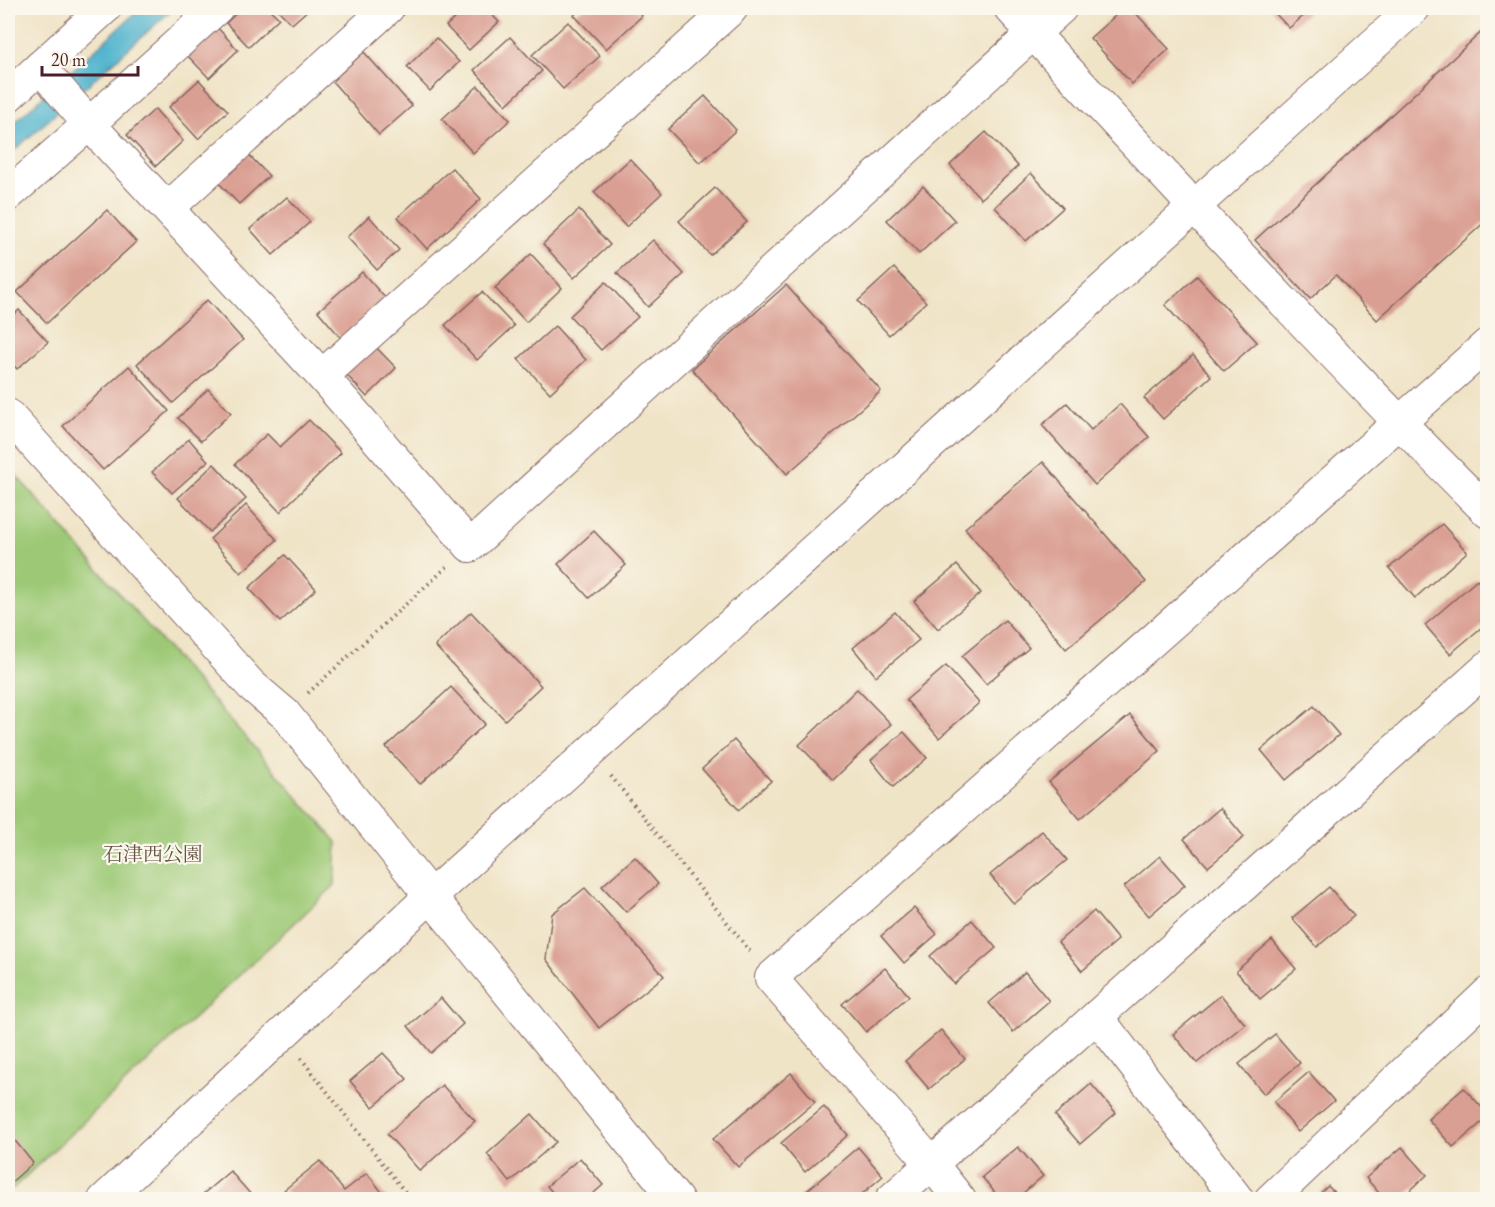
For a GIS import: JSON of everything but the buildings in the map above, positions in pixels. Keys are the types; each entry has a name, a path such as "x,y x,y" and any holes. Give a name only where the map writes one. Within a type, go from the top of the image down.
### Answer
{"street":[{"path":"8,96 45,73 105,8"},
{"path":"8,195 217,8"},
{"path":"168,208 388,8"},
{"path":"322,376 732,8"},
{"path":"1011,8 1193,206 1398,422 1488,512"},
{"path":"45,73 89,124 322,376 470,546 1061,8"},
{"path":"104,1200 591,751 1414,8"},
{"path":"960,1200 931,1163 771,978 1488,344"},
{"path":"8,415 251,685 285,714 677,1200"},
{"path":"891,1200 1488,668"},
{"path":"1270,1200 1488,993"},
{"path":"1097,1017 1238,1200"}],"path":[{"path":"285,714 470,546"},
{"path":"591,751 771,978"},
{"path":"282,1034 411,1200"}],"green space":[{"name":"石津西公園","path":"8,466 337,842 335,885 8,1193"}],"water":[{"path":"141,8 174,8 8,156 8,128"}]}
